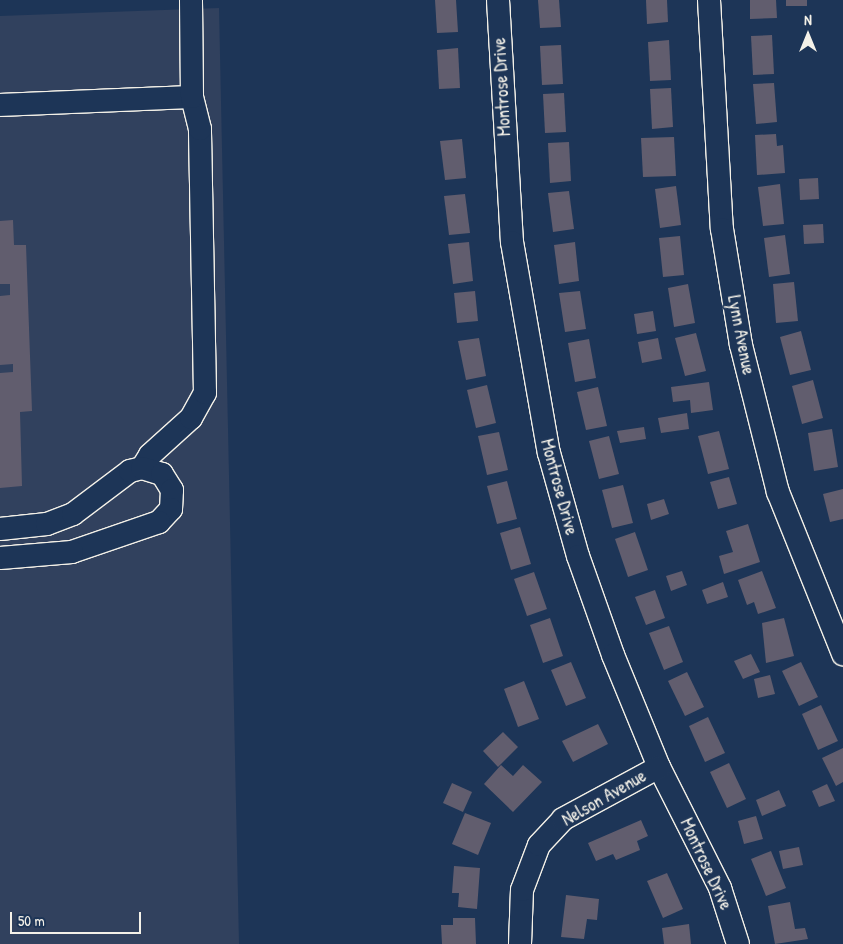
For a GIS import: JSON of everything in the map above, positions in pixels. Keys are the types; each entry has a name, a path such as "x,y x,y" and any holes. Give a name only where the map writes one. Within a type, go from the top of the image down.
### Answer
{"street":[{"path":"142,468 150,455 191,418 205,393 200,129 192,97 191,0"},
{"name":"Montrose Drive","path":"498,0 512,242 536,396 578,556 659,767 720,888 738,944"},
{"name":"Lynn Avenue","path":"708,0 722,229 741,345 778,492 843,654"},
{"path":"0,105 192,97"},
{"path":"0,528 47,524 73,514 130,471 142,468 162,474 172,490 171,508 159,522 72,552 0,558"},
{"name":"Nelson Avenue","path":"520,944 522,890 539,845 563,819 659,767"}],"shaded area":[{"path":"219,8 239,944 0,944 0,16"}],"building":[{"path":"435,0 456,0 458,32 437,33"},
{"path":"538,0 559,0 561,27 540,28"},
{"path":"646,0 667,0 668,22 647,24"},
{"path":"750,0 776,0 777,18 750,19"},
{"path":"786,0 807,0 807,6 786,6"},
{"path":"772,35 774,74 753,75 751,36"},
{"path":"669,40 671,80 650,81 648,42"},
{"path":"561,45 563,84 542,85 540,46"},
{"path":"458,48 460,88 439,89 437,50"},
{"path":"774,83 777,122 756,124 753,84"},
{"path":"671,88 673,127 652,129 650,89"},
{"path":"564,93 566,132 545,133 543,94"},
{"path":"776,134 777,146 783,145 785,173 757,175 755,135"},
{"path":"674,137 676,176 643,177 641,138"},
{"path":"462,139 466,178 445,180 440,141"},
{"path":"569,142 571,181 550,183 548,143"},
{"path":"818,178 819,199 800,200 799,179"},
{"path":"780,184 784,224 763,226 758,187"},
{"path":"676,186 681,225 660,228 655,189"},
{"path":"569,191 574,229 553,232 548,193"},
{"path":"465,194 470,233 449,235 444,196"},
{"path":"13,220 14,245 26,245 32,411 20,412 22,486 0,488 0,373 13,372 13,364 0,365 0,296 10,295 10,284 0,284 0,221"},
{"path":"823,224 824,243 804,244 803,225"},
{"path":"785,235 790,274 769,277 764,238"},
{"path":"680,236 684,275 663,277 659,238"},
{"path":"469,242 473,281 453,284 448,244"},
{"path":"575,242 579,281 559,284 554,245"},
{"path":"794,282 798,321 776,323 773,284"},
{"path":"688,284 695,323 674,327 668,288"},
{"path":"475,291 478,321 457,323 454,293"},
{"path":"580,291 586,329 565,332 559,293"},
{"path":"653,311 656,331 637,334 634,314"},
{"path":"801,331 811,370 790,375 780,337"},
{"path":"696,333 706,371 685,376 675,338"},
{"path":"479,338 486,376 466,380 458,341"},
{"path":"658,338 662,359 642,363 638,342"},
{"path":"589,339 596,378 575,382 568,343"},
{"path":"813,380 823,418 802,424 792,386"},
{"path":"709,382 713,410 691,413 690,400 673,402 671,387"},
{"path":"487,385 496,423 476,428 467,390"},
{"path":"598,387 607,426 586,430 577,392"},
{"path":"687,413 689,429 661,433 658,418"},
{"path":"644,427 646,439 620,443 617,431"},
{"path":"832,429 838,467 814,471 808,433"},
{"path":"719,431 729,469 708,474 698,436"},
{"path":"499,432 508,470 487,475 478,436"},
{"path":"609,436 619,474 599,479 589,441"},
{"path":"729,477 737,504 718,509 710,482"},
{"path":"507,481 517,519 497,524 487,486"},
{"path":"623,485 633,523 612,528 602,490"},
{"path":"843,489 843,519 830,522 823,494"},
{"path":"664,499 669,514 651,520 647,504"},
{"path":"748,524 760,562 724,574 719,556 733,552 726,531"},
{"path":"520,527 531,564 511,570 500,533"},
{"path":"635,532 648,570 628,577 615,539"},
{"path":"682,571 687,585 671,591 666,576"},
{"path":"762,571 776,608 758,614 754,602 747,605 738,580"},
{"path":"534,572 547,609 527,616 514,579"},
{"path":"723,582 728,597 707,604 702,590"},
{"path":"655,590 665,618 646,625 635,597"},
{"path":"550,618 563,656 543,663 530,625"},
{"path":"784,618 794,656 766,663 762,623"},
{"path":"669,626 683,662 664,670 649,633"},
{"path":"751,654 760,672 743,679 734,661"},
{"path":"571,662 586,698 566,706 551,670"},
{"path":"801,662 818,697 799,706 782,671"},
{"path":"687,672 704,707 685,716 668,681"},
{"path":"770,675 775,694 758,698 754,679"},
{"path":"524,681 539,719 518,727 504,689"},
{"path":"821,705 838,741 818,750 802,714"},
{"path":"708,717 725,753 705,762 689,726"},
{"path":"598,724 608,744 573,762 562,741"},
{"path":"503,732 518,747 498,767 483,751"},
{"path":"843,748 843,782 836,786 822,758"},
{"path":"729,763 746,799 727,808 710,772"},
{"path":"501,765 513,776 523,765 542,782 513,812 484,784"},
{"path":"452,783 472,792 463,812 443,803"},
{"path":"827,784 835,801 819,807 812,791"},
{"path":"779,790 786,806 762,816 756,800"},
{"path":"465,813 491,823 478,855 452,844"},
{"path":"756,816 763,839 744,844 738,821"},
{"path":"641,820 648,836 637,841 640,850 616,860 613,854 596,861 588,843"},
{"path":"799,847 803,865 783,869 779,851"},
{"path":"771,851 786,888 766,896 751,859"},
{"path":"454,866 480,868 477,909 458,907 459,893 452,893"},
{"path":"667,873 683,909 663,918 647,881"},
{"path":"566,895 599,899 597,920 587,919 584,939 561,937"},
{"path":"790,902 795,929 805,928 808,939 775,944 768,906"},
{"path":"453,918 475,918 476,944 442,944 441,925 453,925"},
{"path":"689,924 691,944 664,944 662,928"}]}
